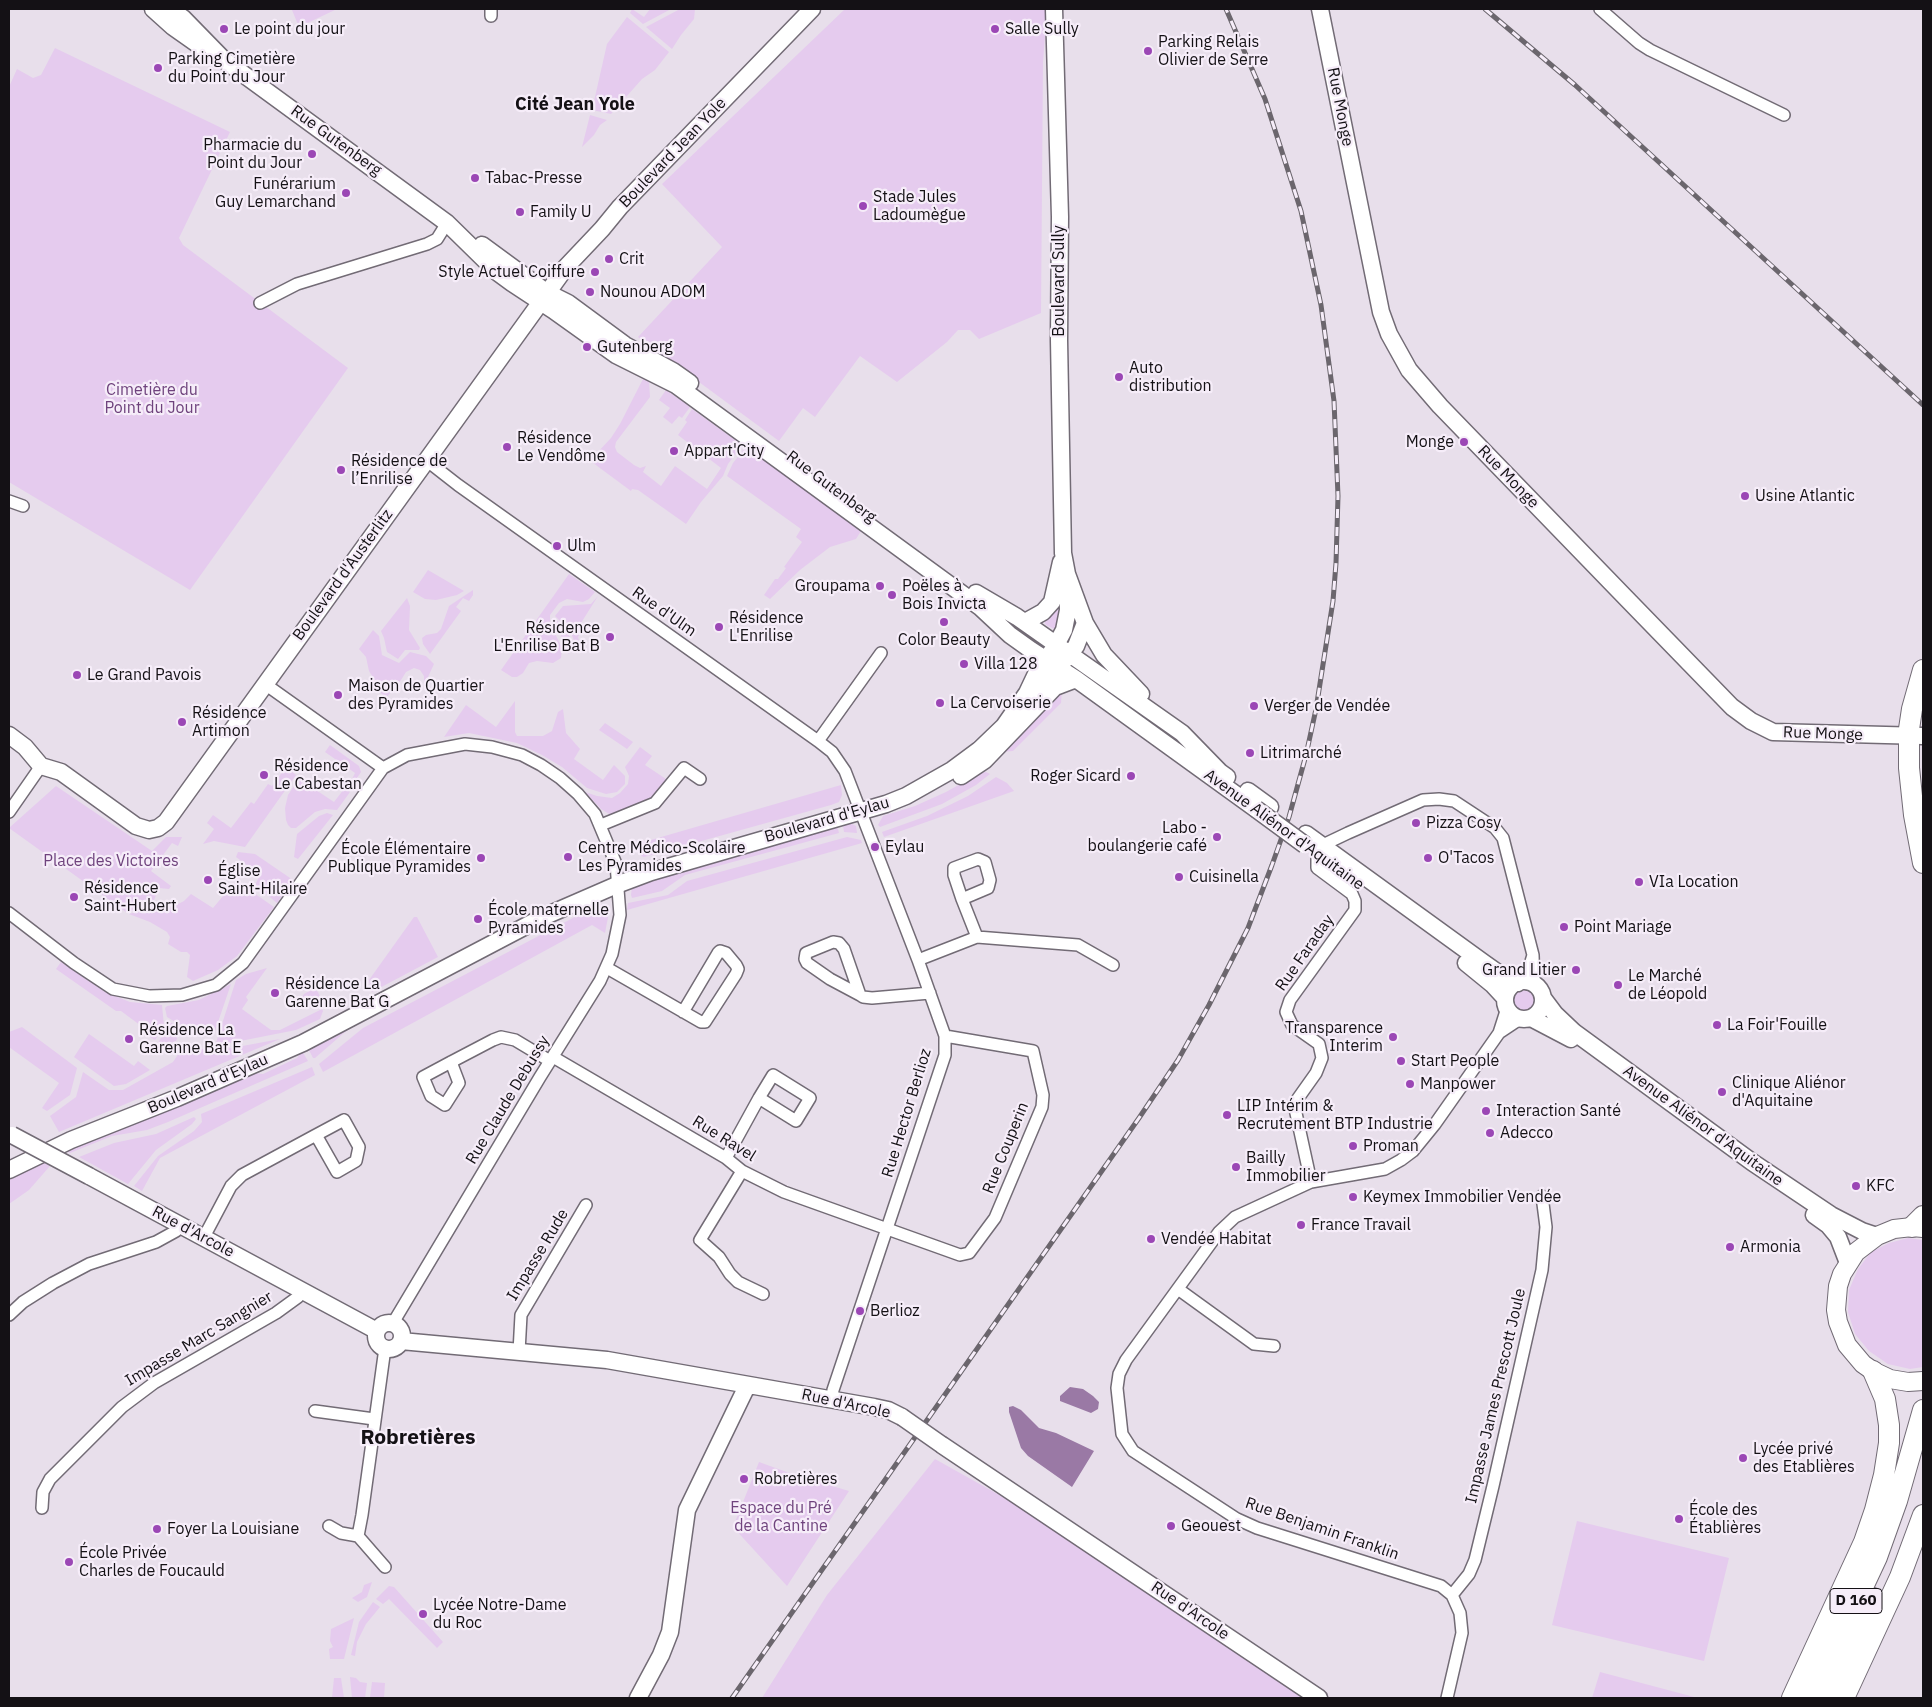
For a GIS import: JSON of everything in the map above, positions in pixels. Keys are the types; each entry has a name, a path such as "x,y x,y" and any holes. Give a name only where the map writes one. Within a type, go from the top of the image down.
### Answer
{"highway":[{"path":"1923,670 1912,709 1916,736 1909,768 1914,815 1923,862"},
{"path":"1792,1698 1860,1551 1876,1510 1889,1443 1889,1425 1886,1405 1873,1371"},
{"name":"D 160","path":"1844,1698 1900,1577 1923,1410"},
{"name":"D 160","path":"1826,1698 1853,1644 1880,1582 1910,1507 1923,1460"},
{"name":"D 160","path":"1811,1698 1876,1557 1910,1507"}],"main road":[{"name":"Boulevard Jean Yole","path":"543,297 566,267 620,207 812,9"},
{"name":"Boulevard Sully","path":"1054,9 1060,216 1059,340 1063,553 1067,574 1068,610 1058,656"},
{"name":"Rue Monge","path":"1320,9 1381,312 1388,334 1409,370 1440,406 1636,610 1732,707 1750,721 1773,732 1916,736"},
{"name":"Rue Gutenberg","path":"157,10 179,31 224,60 448,223 472,238 543,297 553,310 616,355 676,385 993,618 1018,628 1058,656"},
{"name":"Rue Gutenberg","path":"448,223 497,272 543,297 568,303 625,345 673,371 979,595 1024,622 1058,656"},
{"name":"Boulevard d'Austerlitz","path":"41,766 61,772 136,826 149,830 158,828 166,822 543,297"},
{"name":"Boulevard Sully","path":"1024,622 1043,612 1052,602 1063,553"},
{"name":"Boulevard Sully","path":"1067,574 1085,623"},
{"path":"1058,656 1081,636 1085,623"},
{"name":"Avenue Aliénor d'Aquitaine","path":"1085,623 1104,655 1141,694 1177,722 1182,733"},
{"name":"Avenue Aliénor d'Aquitaine","path":"1058,656 1076,678 1263,808 1457,956 1493,985 1516,1011 1570,1038 1828,1225 1838,1238 1848,1263"},
{"name":"Avenue Aliénor d'Aquitaine","path":"1058,656 1182,733 1220,772 1263,808"},
{"name":"Avenue Aliénor d'Aquitaine","path":"1058,656 1138,713 1203,755"},
{"name":"Boulevard d'Eylau","path":"1028,714 1047,682 1058,656"},
{"name":"Boulevard d'Eylau","path":"9,1170 71,1140 177,1098 303,1043 543,917 619,884 651,872 886,804 906,796 952,770 979,750 996,734 1027,693 1036,674 1058,656"},
{"name":"Boulevard d'Eylau","path":"906,796 931,790 961,776 985,760 1055,687 1076,678"},
{"path":"9,735 25,747 41,766"},
{"name":"Avenue Aliénor d'Aquitaine","path":"1313,845 1501,975 1529,987 1574,1032 1752,1162 1831,1216 1877,1236"},
{"path":"1529,987 1540,1010 1516,1011 1509,989 1529,987"},
{"name":"Rue d'Arcole","path":"10,1134 377,1331"},
{"path":"1919,1223 1894,1229 1877,1236 1861,1248 1848,1263 1838,1286 1836,1304 1838,1322 1847,1345 1854,1355 1873,1371 1890,1379 1908,1382 1923,1381"},
{"path":"385,1323 393,1323 401,1330 401,1341 396,1347 385,1348 378,1343 377,1331 385,1323"},
{"name":"Rue d'Arcole","path":"401,1341 607,1360 881,1408 902,1416 942,1445 1319,1698"},
{"path":"638,1698 661,1655 670,1632 687,1510 747,1386"},
{"name":"Rue d'Arcole","path":"1303,1686 1327,1698"}],"street":[{"path":"1600,9 1639,43 1650,50 1784,115"},
{"path":"260,302 297,284 427,244 437,238 448,223"},
{"name":"Rue d'Ulm","path":"426,460 458,485 832,752 843,766 860,810"},
{"path":"9,501 23,506"},
{"path":"818,741 881,653"},
{"path":"9,913 74,963 113,989 149,996 182,994 216,985 243,963 383,768 265,684"},
{"name":"Rue Claude Debussy","path":"383,768 407,754 465,744 492,747 522,755 560,778 578,794 595,814 601,825 616,864 620,916 607,968 393,1323"},
{"path":"9,812 41,766"},
{"path":"601,825 655,803 684,768 700,779"},
{"path":"1313,845 1328,843 1423,800 1439,799 1454,802 1495,828 1503,838 1533,955 1529,987"},
{"name":"Rue Hector Berlioz","path":"832,1399 833,1390 945,1055 945,1036 860,810"},
{"name":"Rue Faraday","path":"1312,1182 1294,1104 1316,1073 1322,1058 1318,1044 1292,1025 1286,1012 1290,1000 1355,910 1355,900 1352,894 1317,868 1313,845"},
{"path":"962,899 977,937"},
{"path":"918,960 977,937 1078,945 1113,964"},
{"path":"860,995 844,949 839,943 833,942 806,953 805,959 807,963 830,979 860,995 872,998 930,993"},
{"path":"607,968 683,1012 701,1022 705,1022 709,1019 738,969 726,952 720,951 718,953 683,1012"},
{"name":"Rue Benjamin Franklin","path":"1452,1595 1442,1586 1265,1531 1244,1522 1133,1451 1122,1434 1117,1388 1119,1374 1126,1360 1219,1232 1235,1217 1312,1182 1385,1169 1401,1160 1413,1151 1435,1124 1516,1011"},
{"name":"Rue Couperin","path":"888,1228 960,1255 969,1253 995,1218 1042,1107 1043,1095 1033,1051 945,1036"},
{"name":"Rue Ravel","path":"451,1062 501,1037 515,1040 726,1158 742,1171 784,1192 888,1228"},
{"path":"726,1158 759,1098"},
{"path":"204,1237 232,1186 242,1175 316,1135 344,1120 359,1147 356,1161 337,1172 316,1135"},
{"path":"742,1171 700,1240 719,1257 730,1274 738,1282 762,1294"},
{"name":"Impasse James Prescott Joule","path":"1452,1595 1469,1574 1475,1560 1498,1468 1545,1250 1546,1227 1542,1196"},
{"name":"Impasse Rude","path":"519,1352 521,1315 586,1206"},
{"path":"9,1315 23,1302 75,1271 89,1264 156,1242 176,1231 180,1225"},
{"path":"1178,1289 1254,1344 1274,1346"},
{"name":"Impasse Marc Sangnier","path":"42,1508 43,1492 50,1479 122,1407 154,1383 276,1313 298,1297 302,1290"},
{"path":"358,1536 385,1348"},
{"path":"315,1411 374,1419"},
{"path":"329,1526 340,1533 358,1536 385,1567"},
{"path":"1447,1698 1462,1633 1460,1613 1452,1595"}],"green space":[{"path":"337,9 299,27 292,10"},
{"path":"632,9 644,17 650,9 671,9 643,24 630,13"},
{"path":"680,9 695,9 694,19 672,49 646,27"},
{"name":"Stade Jules Ladoumègue","path":"845,9 1047,9 1043,62 1041,313 979,339 970,330 958,330 947,342 897,382 860,356 815,417 803,408 779,441 638,337 722,247 662,184"},
{"path":"627,17 669,52 655,70 642,79 611,114 592,110 607,44"},
{"name":"Cimetière du Point du Jour","path":"55,48 230,132 179,238 183,245 348,368 190,590 9,482 9,87 17,69 33,78 41,75"},
{"path":"590,115 607,120 600,125 594,135 582,147"},
{"path":"643,379 649,381 650,397 616,442 615,447 617,452 634,465 640,468 646,466 643,472 661,486 675,466 707,489 721,468 678,435 687,422 685,420 692,409 742,445 728,464 723,476 701,502 686,524 638,490 632,489 631,491 585,457 596,454 611,438"},
{"path":"666,390 690,407 682,418 679,416 672,424 663,417 670,408 659,400"},
{"path":"745,448 861,531 856,539 830,547 800,570 770,599 764,595 775,579 778,579 786,568 784,567 802,542 796,537 801,529 727,476 733,463"},
{"path":"428,570 464,591 457,595 436,600 425,599 413,592"},
{"path":"569,574 595,592 589,599 583,602 567,599 559,603 550,615 550,623 562,648 561,658 553,663 537,661 529,663 523,673 517,677 512,677 501,670"},
{"path":"473,590 473,595 469,601 463,598 456,607 461,611 430,654 423,644 422,638 426,635 437,633 441,629 449,606"},
{"path":"598,596 581,623 584,627 578,637 580,644 576,645 570,631 555,616 563,606 591,604"},
{"path":"407,598 410,606 409,630 420,648 419,650 405,650 398,659 387,652 381,631"},
{"path":"1059,603 1060,612 1056,630 1046,625 1043,619"},
{"path":"555,618 569,635 571,641 569,654 566,652 567,648 554,621"},
{"path":"373,630 379,636 382,655 399,663 410,652 426,656 434,664 428,677 428,684 424,689 424,676 420,670 414,668 406,672 386,698 372,684 375,681 369,671 366,657 359,649"},
{"path":"1062,690 1061,703 1013,751 1001,752 1028,727 1044,704"},
{"path":"515,701 515,732 517,736 543,736 552,731 558,712 563,709 566,733 580,749 574,759 603,780 614,765 625,776 625,784 617,792 606,794 587,788 562,767 517,743 469,733 444,737 466,705 496,727"},
{"path":"605,723 633,742 627,749 599,730"},
{"path":"330,745 359,766 361,772 355,781 352,779 355,773 325,752"},
{"path":"640,747 652,756 645,765 666,779 649,802 611,815 601,809 585,792 612,798 620,793 628,784 629,776 625,767"},
{"path":"286,767 296,775 245,847 214,841 203,844 214,829 207,823 213,815 231,828 251,802 254,804 268,784 272,786"},
{"path":"986,772 990,774 976,785 942,804 880,827 878,825 883,816 915,806 946,792 980,773"},
{"path":"996,777 1007,783 1014,791 884,837 882,832 927,816 968,796"},
{"path":"301,780 334,802 344,789 350,792 337,810 325,809 315,812 296,828 291,828 286,820 285,808 288,795 296,783"},
{"path":"841,785 842,795 839,802 831,805 644,857 641,856 637,844"},
{"name":"Place des Victoires","path":"56,786 152,851 166,837 182,837 178,846 172,843 151,871 171,886 169,889 159,888 152,905 126,912 9,828"},
{"path":"327,813 333,815 298,859 294,857 297,834 319,816"},
{"path":"850,823 856,826 857,833 844,832 843,825"},
{"path":"837,825 839,833 685,875 662,891 632,898 632,887 656,878"},
{"path":"847,837 861,840 862,843 627,910 628,903 668,895 687,881"},
{"path":"238,852 255,854 293,880 277,903 255,885 260,875 236,857"},
{"path":"238,882 274,907 237,956 218,970 193,981 187,977 190,955 168,944 170,937 167,932 150,922 129,914 150,908 172,907 184,901 191,894 213,908 228,890 231,892"},
{"path":"592,908 609,912 605,933 592,925 323,1072 319,1064 363,1028"},
{"path":"414,917 417,917 438,957 372,992 369,980"},
{"path":"61,962 105,992 130,1002 162,1005 164,1026 155,1040 150,1037 152,1034 121,1011 116,1011 56,969"},
{"path":"267,968 246,997 248,1000 242,1009 271,1030 280,1030 322,1009 320,1019 296,1030 215,1046 236,980 246,974"},
{"path":"231,984 215,1031 196,1026 181,1028 167,1017 165,1008 167,1006 199,1000"},
{"path":"311,987 318,992 320,997 304,1006 299,1001 304,994 311,990"},
{"path":"1525,990 1533,993 1536,1001 1533,1009 1525,1012 1517,1009 1514,1001 1517,993"},
{"path":"169,1022 174,1024 178,1030 176,1041 156,1047"},
{"path":"352,1026 315,1058 313,1058 308,1048"},
{"path":"22,1027 77,1068 70,1095 47,1111 42,1108 59,1083 9,1047 9,1032"},
{"path":"89,1034 134,1066 138,1061 150,1070 126,1084 114,1086 74,1057"},
{"path":"280,1039 59,1132 50,1116 76,1097 83,1072 109,1090 123,1090 173,1062 181,1050 187,1048 221,1050"},
{"path":"302,1051 308,1061 168,1122 147,1130 112,1136 70,1153 66,1151 253,1073 263,1074 297,1058"},
{"path":"312,1067 315,1075 160,1158 142,1191 134,1186 158,1156 194,1131 202,1122 201,1114"},
{"path":"194,1117 196,1119 192,1124 156,1150 128,1184 79,1157 114,1143 156,1134"},
{"path":"42,1162 50,1166 29,1190 9,1204 9,1179"},
{"path":"1908,1238 1923,1240 1923,1367 1910,1369 1888,1364 1869,1351 1855,1334 1848,1312 1849,1290 1858,1269 1871,1252 1889,1243"},
{"path":"935,1459 1108,1556 1304,1698 762,1698 827,1595"},
{"name":"Espace du Pré de la Cantine","path":"759,1462 849,1491 787,1586 733,1527"},
{"path":"1577,1521 1729,1558 1704,1661 1552,1625"},
{"path":"372,1582 367,1597 358,1602 352,1598 362,1592 364,1585"},
{"path":"389,1586 394,1587 443,1642 437,1648 389,1599 383,1604 376,1599"},
{"path":"373,1602 380,1607 366,1624 357,1642 355,1656 351,1655 359,1622"},
{"path":"354,1618 344,1659 330,1659 329,1649 333,1647 330,1641 331,1629"},
{"path":"1600,1672 1698,1698 1592,1698"},
{"path":"350,1677 367,1683 365,1698 352,1698"},
{"path":"334,1678 341,1678 344,1698 332,1698"},
{"path":"372,1682 385,1683 384,1698 370,1698"}],"shaded area":[{"path":"1070,1387 1083,1389 1093,1396 1099,1402 1098,1409 1091,1413 1060,1401 1060,1396"},
{"path":"1013,1406 1021,1410 1039,1428 1056,1433 1094,1451 1072,1487 1028,1456 1021,1448 1009,1412 1009,1407"}],"railway":[{"path":"732,1698 1178,1060 1209,1005 1248,928 1289,817 1316,709 1333,601 1338,496 1334,401 1321,305 1301,211 1265,99 1226,9"},
{"path":"1485,9 1575,85 1923,405"}],"place":[{"name":"Le point du jour","path":"224,29"},
{"name":"Salle Sully","path":"995,29"},
{"name":"Parking Relais Olivier de Serre","path":"1148,51"},
{"name":"Parking Cimetière du Point du Jour","path":"158,68"},
{"name":"Pharmacie du Point du Jour","path":"312,154"},
{"name":"Tabac-Presse","path":"475,178"},
{"name":"Funérarium Guy Lemarchand","path":"346,193"},
{"name":"Stade Jules Ladoumègue","path":"863,206"},
{"name":"Family U","path":"520,212"},
{"name":"Crit","path":"609,259"},
{"name":"Style Actuel Coiffure","path":"595,272"},
{"name":"Nounou ADOM","path":"590,292"},
{"name":"Gutenberg","path":"587,347"},
{"name":"Auto distribution","path":"1119,377"},
{"name":"Monge","path":"1464,442"},
{"name":"Résidence Le Vendôme","path":"507,447"},
{"name":"Appart'City","path":"674,451"},
{"name":"Résidence de l’Enrilise","path":"341,470"},
{"name":"Usine Atlantic","path":"1745,496"},
{"name":"Ulm","path":"557,546"},
{"name":"Groupama","path":"880,586"},
{"name":"Poëles à Bois Invicta","path":"892,595"},
{"name":"Color Beauty","path":"944,622"},
{"name":"Résidence L'Enrilise","path":"719,627"},
{"name":"Résidence L'Enrilise Bat B","path":"610,637"},
{"name":"Villa 128","path":"964,664"},
{"name":"Le Grand Pavois","path":"77,675"},
{"name":"Maison de Quartier des Pyramides","path":"338,695"},
{"name":"La Cervoiserie","path":"940,703"},
{"name":"Verger de Vendée","path":"1254,706"},
{"name":"Résidence Artimon","path":"182,722"},
{"name":"Litrimarché","path":"1250,753"},
{"name":"Résidence Le Cabestan","path":"264,775"},
{"name":"Roger Sicard","path":"1131,776"},
{"name":"Pizza Cosy","path":"1416,823"},
{"name":"Labo - boulangerie café","path":"1217,837"},
{"name":"Eylau","path":"875,847"},
{"name":"Centre Médico-Scolaire Les Pyramides","path":"568,857"},
{"name":"École Élémentaire Publique Pyramides","path":"481,858"},
{"name":"O'Tacos","path":"1428,858"},
{"name":"Cuisinella","path":"1179,877"},
{"name":"Église Saint-Hilaire","path":"208,880"},
{"name":"VIa Location","path":"1639,882"},
{"name":"Résidence Saint-Hubert","path":"74,897"},
{"name":"École maternelle Pyramides","path":"478,919"},
{"name":"Point Mariage","path":"1564,927"},
{"name":"Grand Litier","path":"1576,970"},
{"name":"Le Marché de Léopold","path":"1618,985"},
{"name":"Résidence La Garenne Bat G","path":"275,993"},
{"name":"La Foir'Fouille","path":"1717,1025"},
{"name":"Transparence Interim","path":"1393,1037"},
{"name":"Résidence La Garenne Bat E","path":"129,1039"},
{"name":"Start People","path":"1401,1061"},
{"name":"Manpower","path":"1410,1084"},
{"name":"Clinique Aliénor d'Aquitaine","path":"1722,1092"},
{"name":"Interaction Santé","path":"1486,1111"},
{"name":"LIP Intérim & Recrutement BTP Industrie","path":"1227,1115"},
{"name":"Adecco","path":"1490,1133"},
{"name":"Proman","path":"1353,1146"},
{"name":"Bailly Immobilier","path":"1236,1167"},
{"name":"KFC","path":"1856,1186"},
{"name":"Keymex Immobilier Vendée","path":"1353,1197"},
{"name":"France Travail","path":"1301,1225"},
{"name":"Vendée Habitat","path":"1151,1239"},
{"name":"Armonia","path":"1730,1247"},
{"name":"Berlioz","path":"860,1311"},
{"name":"Lycée privé des Etablières","path":"1743,1458"},
{"name":"Robretières","path":"744,1479"},
{"name":"École des Établières","path":"1679,1519"},
{"name":"Geouest","path":"1171,1526"},
{"name":"Foyer La Louisiane","path":"157,1529"},
{"name":"École Privée Charles de Foucauld","path":"69,1562"},
{"name":"Lycée Notre-Dame du Roc","path":"423,1614"}],"district":[{"name":"Cité Jean Yole","path":"575,105"},
{"name":"Robretières","path":"418,1438"}]}
